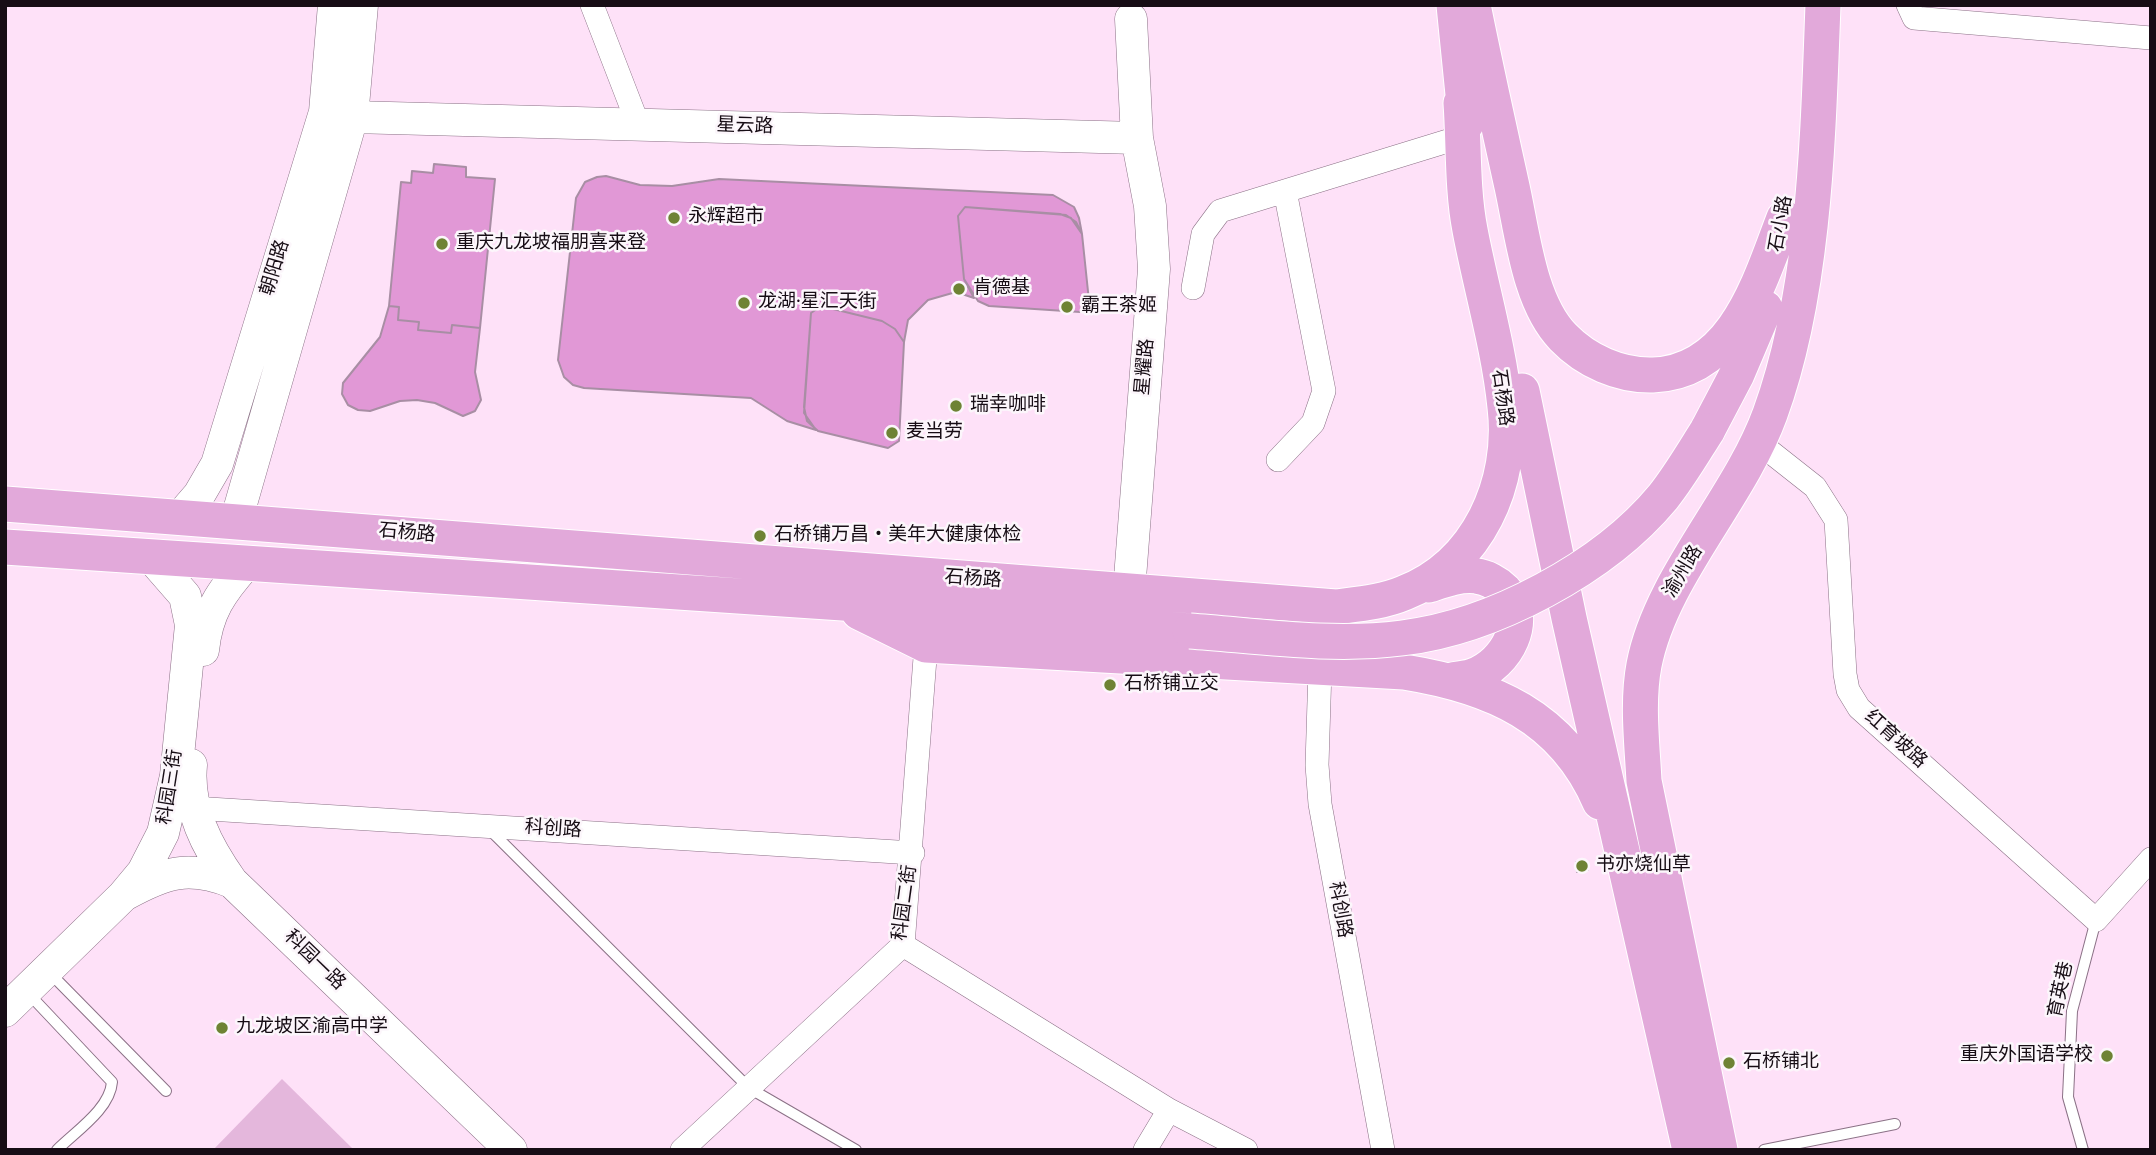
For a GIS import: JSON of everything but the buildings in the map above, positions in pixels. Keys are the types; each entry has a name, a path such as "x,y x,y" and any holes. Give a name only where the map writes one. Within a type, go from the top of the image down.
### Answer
{"main road":[{"path":"1454,5 1462,120 1569,618 1690,1150"},
{"path":"1474,5 1526,255 1544,310 1562,336 1583,354 1633,375 1662,374 1689,366 1713,352 1736,327 1753,298 1784,218"},
{"name":"石小路","path":"1190,631 1330,640 1402,638 1471,624 1541,591 1611,548 1663,497 1707,431 1737,374 1765,309 1784,218 1815,5"},
{"name":"渝州路","path":"1720,1150 1644,781 1641,723 1644,665 1661,612 1758,442 1787,360 1810,219 1823,5"},
{"name":"石杨路","path":"5,504 1336,607 1404,594 1456,560 1474,539 1489,512 1506,459 1506,406 1469,226 1462,120"},
{"name":"石杨路","path":"5,547 843,603 1190,631"},
{"path":"1404,594 1464,575 1489,579 1510,596 1517,622 1506,649 1486,669 1474,676 1452,680"},
{"path":"843,603 926,645 1404,672 1452,680 1489,692 1526,712 1560,740 1591,781 1622,853"}],"street":[{"name":"朝阳路","path":"180,517 199,495 217,464 325,112 334,5"},
{"name":"朝阳路","path":"236,521 352,117 362,5"},
{"path":"592,5 638,124"},
{"path":"1908,5 1914,18 2151,38"},
{"name":"星耀路","path":"1129,591 1154,269 1150,206 1137,138 1131,19"},
{"name":"星云路","path":"352,117 1137,138"},
{"path":"1193,288 1203,234 1220,211 1286,191 1462,120"},
{"path":"1278,460 1313,423 1324,391 1286,191"},
{"path":"240,386 241,399 250,405 261,405 270,397"},
{"name":"红育坡路","path":"1758,442 1815,487 1836,520 1845,674 1848,690 1859,708 2096,920"},
{"name":"科园三街","path":"26,991 123,897 154,854 171,806 191,625 186,596 151,556"},
{"name":"科园三街","path":"232,882 210,852 193,808 190,778 206,625 215,601 246,564"},
{"name":"科园二街","path":"682,1150 903,945 913,853 926,645"},
{"name":"科创路","path":"1320,669 1317,765 1320,804 1383,1150"},
{"name":"科创路","path":"193,808 913,853"},
{"path":"2096,920 2151,859"},
{"name":"科园一路","path":"123,897 146,884 177,873 205,871 232,882 511,1150"},
{"path":"903,945 1169,1110 1246,1150"},
{"path":"1145,1150 1169,1110"}],"lane":[{"path":"486,826 749,1088 856,1150"},
{"name":"育英巷","path":"2083,1150 2068,1097 2072,1011 2096,920"},
{"path":"26,991 166,1091"},
{"path":"26,991 112,1082 111,1092 105,1103 57,1150"},
{"path":"1764,1150 1895,1124"}],"shaded area":[{"path":"282,1079 354,1150 213,1150"}],"place":[{"name":"永辉超市","path":"674,218"},
{"name":"重庆九龙坡福朋喜来登","path":"442,244"},
{"name":"肯德基","path":"959,289"},
{"name":"龙湖·星汇天街","path":"744,303"},
{"name":"霸王茶姬","path":"1067,307"},
{"name":"瑞幸咖啡","path":"956,406"},
{"name":"麦当劳","path":"892,433"},
{"name":"石桥铺万昌‧美年大健康体检","path":"760,536"},
{"name":"石桥铺立交","path":"1110,685"},
{"name":"书亦烧仙草","path":"1582,866"},
{"name":"九龙坡区渝高中学","path":"222,1028"},
{"name":"重庆外国语学校","path":"2107,1056"},
{"name":"石桥铺北","path":"1729,1063"}]}
